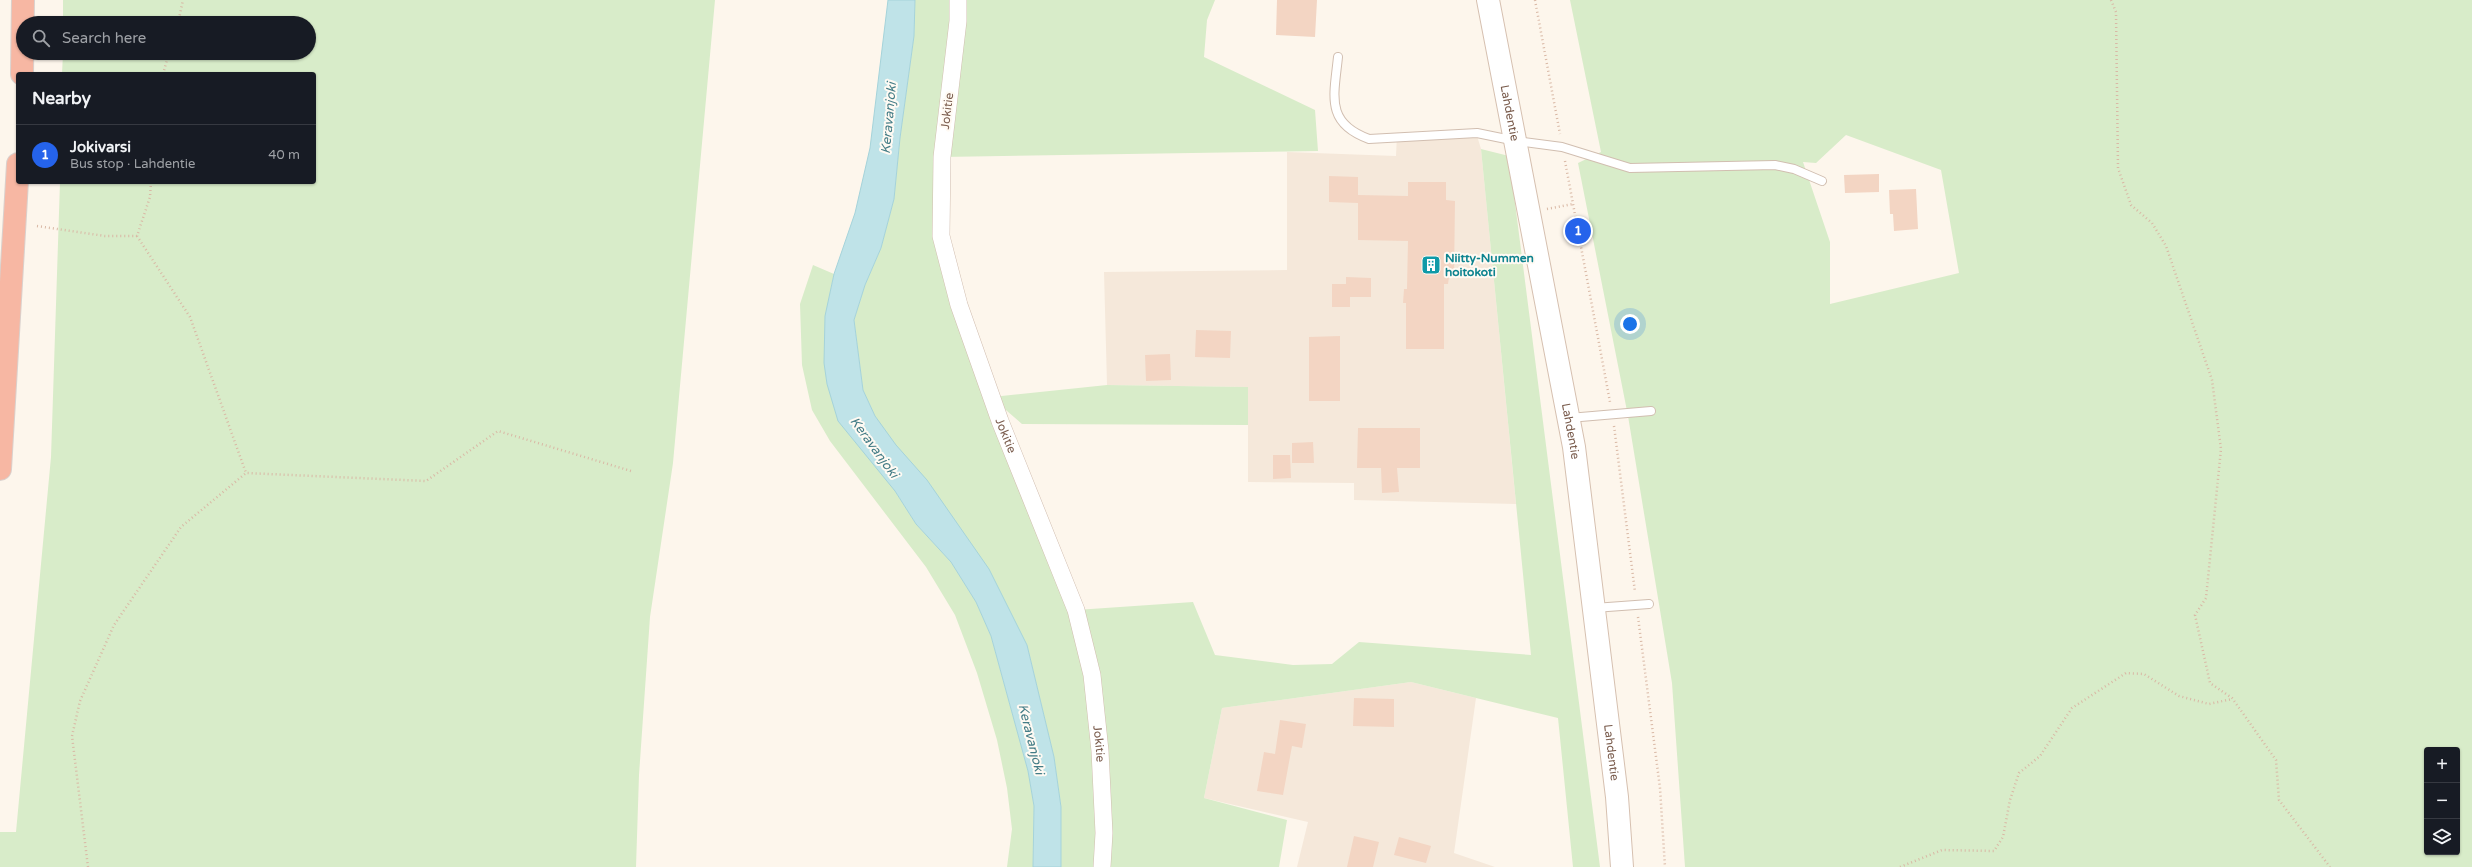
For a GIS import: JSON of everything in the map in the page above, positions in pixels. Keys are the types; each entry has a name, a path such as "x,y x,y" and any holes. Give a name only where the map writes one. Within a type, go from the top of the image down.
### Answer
{"highway":[{"path":"23,0 23,16"},
{"path":"22,60 22,72"},
{"path":"0,469 17,184"}],"main road":[{"name":"Lahdentie","path":"1488,0 1569,418 1617,797 1622,867"}],"street":[{"name":"Jokitie","path":"958,0 958,22 942,157 941,236 959,305 1000,420 1076,610 1092,675 1100,751 1104,833 1102,867"}],"lane":[{"path":"1338,57 1333,101 1338,118 1353,133 1369,139 1391,139 1476,133 1516,142 1562,146 1630,168 1775,165 1794,169 1822,181"},
{"path":"1569,418 1651,411"},
{"path":"1594,608 1649,604"}],"path":[{"path":"180,16 183,0"},
{"path":"1535,0 1612,414 1660,788 1664,867"},
{"path":"2111,0 2116,12 2118,168 2131,205 2152,223 2166,246 2212,380 2221,449 2206,598 2195,615 2210,683 2232,698 2276,760 2279,800 2330,867"},
{"path":"164,72 167,60"},
{"path":"138,236 150,198 151,184"},
{"path":"1529,212 1573,204"},
{"path":"37,226 106,236 138,236"},
{"path":"138,236 190,317 246,473"},
{"path":"88,867 72,736 80,700 114,626 181,527 246,473 426,481 498,431 631,471"},
{"path":"1900,867 1942,850 1994,851 2004,837 2010,800 2019,774 2040,756 2072,708 2126,673 2144,674 2179,696 2209,704 2232,698"}],"shaded area":[{"path":"1475,129 1481,149 1516,504 1354,500 1354,483 1248,482 1248,387 1107,385 1104,272 1287,270 1287,152 1396,156 1397,134"},
{"path":"1411,682 1476,698 1454,853 1495,867 1297,867 1308,822 1204,798 1222,708"}],"green space":[{"path":"63,0 715,0 673,463 650,617 639,775 636,867 0,867 0,832 16,832 51,457 60,184 316,184 316,72 62,72 63,60 316,60 316,16 63,16"},
{"path":"915,0 1215,0 1207,20 1204,57 1315,110 1318,151 942,157 941,236 992,397 1107,385 1248,387 1248,425 1022,424 992,398 1076,610 1193,602 1215,655 1293,665 1332,664 1359,642 1531,655 1481,149 1509,156 1600,867 1573,867 1558,718 1411,682 1222,708 1204,798 1287,820 1279,867 1061,867 1061,807 1054,757 1027,645 875,416 863,390 854,320 865,285 881,248 894,199 900,138 914,36"},
{"path":"1570,0 2472,0 2472,867 1685,867 1672,683 1628,416 1578,163 1601,152","holes":["1846,135 1941,170 1959,273 1830,304 1830,242 1803,162 1816,163"]},
{"path":"813,265 834,274 828,302 825,329 825,369 827,384 916,524 951,562 976,602 991,636 1028,771 1034,806 1033,867 1007,867 1012,829 1007,788 997,740 977,673 955,615 926,567 830,441 812,410 802,365 800,304"}],"water":[{"name":"Keravanjoki","path":"888,0 915,0 914,36 900,138 894,199 881,248 865,285 854,320 863,390 875,416 896,445 927,480 989,569 1027,645 1054,757 1061,807 1061,867 1033,867 1034,806 1028,771 991,636 976,602 951,562 916,524 895,491 838,421 827,384 824,363 825,316 834,274 855,213 870,148"}],"building":[{"path":"1277,0 1317,0 1315,37 1276,35"},
{"path":"1879,174 1879,192 1845,193 1844,175"},
{"path":"1329,176 1358,177 1358,203 1329,202"},
{"name":"Niitty-Nummen hoitokoti","path":"1408,182 1446,182 1446,200 1455,201 1454,277 1449,277 1448,284 1444,284 1444,349 1406,349 1406,303 1403,303 1404,289 1407,289 1408,241 1358,240 1358,195 1408,196"},
{"path":"1916,189 1918,229 1894,231 1893,214 1890,214 1889,190"},
{"path":"1346,277 1371,278 1371,297 1350,297 1350,307 1332,307 1332,284 1346,284"},
{"path":"1196,330 1231,331 1230,358 1195,357"},
{"path":"1340,336 1340,401 1309,401 1309,337"},
{"path":"1170,354 1171,380 1146,381 1145,355"},
{"path":"1358,428 1420,428 1420,468 1397,468 1399,492 1382,493 1381,468 1357,468"},
{"path":"1313,442 1314,463 1292,463 1292,443"},
{"path":"1273,455 1290,455 1291,478 1273,479"},
{"path":"1354,698 1394,699 1394,727 1353,726"},
{"path":"1280,720 1306,724 1302,748 1292,746 1283,795 1257,791 1264,752 1275,754"},
{"path":"1354,836 1379,842 1373,867 1347,867"},
{"path":"1399,837 1431,846 1426,863 1394,855"}],"place":[{"name":"Jokivarsi","path":"1578,231"},
{"name":"Niitty-Nummen hoitokoti","path":"1431,265"}]}
